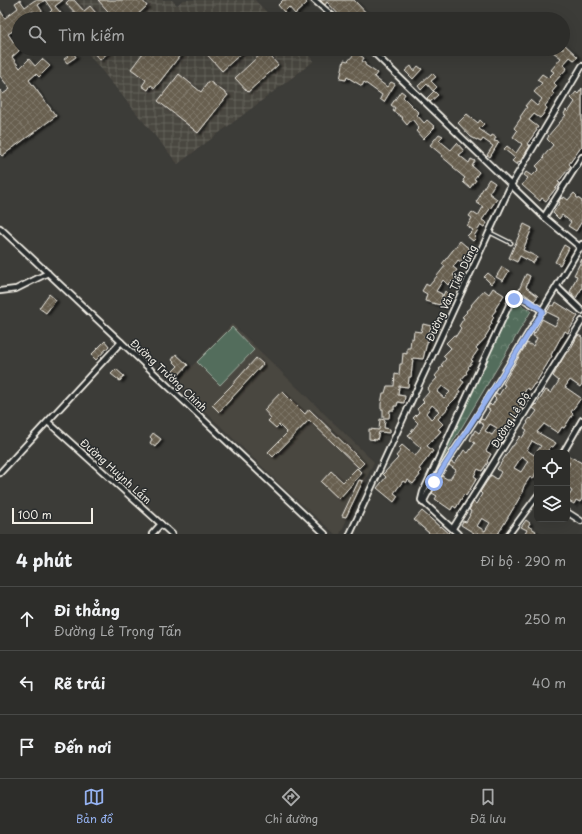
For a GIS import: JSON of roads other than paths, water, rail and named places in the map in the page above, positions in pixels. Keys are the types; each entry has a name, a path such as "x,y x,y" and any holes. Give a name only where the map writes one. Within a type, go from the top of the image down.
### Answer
{"street":[{"path":"314,0 328,12"},
{"path":"377,56 544,217 581,247 543,311 434,482 423,503"},
{"name":"Đường Văn Tiến Dũng","path":"350,534 488,232 511,186 582,66"},
{"path":"544,217 582,157"},
{"name":"Đường Trường Chinh","path":"0,228 325,534"},
{"path":"0,291 16,288 48,273"},
{"path":"557,287 582,311"},
{"path":"458,534 420,500 423,492 510,303 514,299 520,297 543,311"},
{"name":"Đường Lê Độ","path":"453,528 582,321"},
{"path":"0,473 121,342"},
{"path":"565,450 582,420"},
{"name":"Đường Huỳnh Lắm","path":"48,422 172,534"},
{"path":"509,534 534,500"},
{"path":"570,514 582,520 578,526"},
{"path":"152,534 161,524"}],"lane":[{"path":"488,232 511,243"}]}
